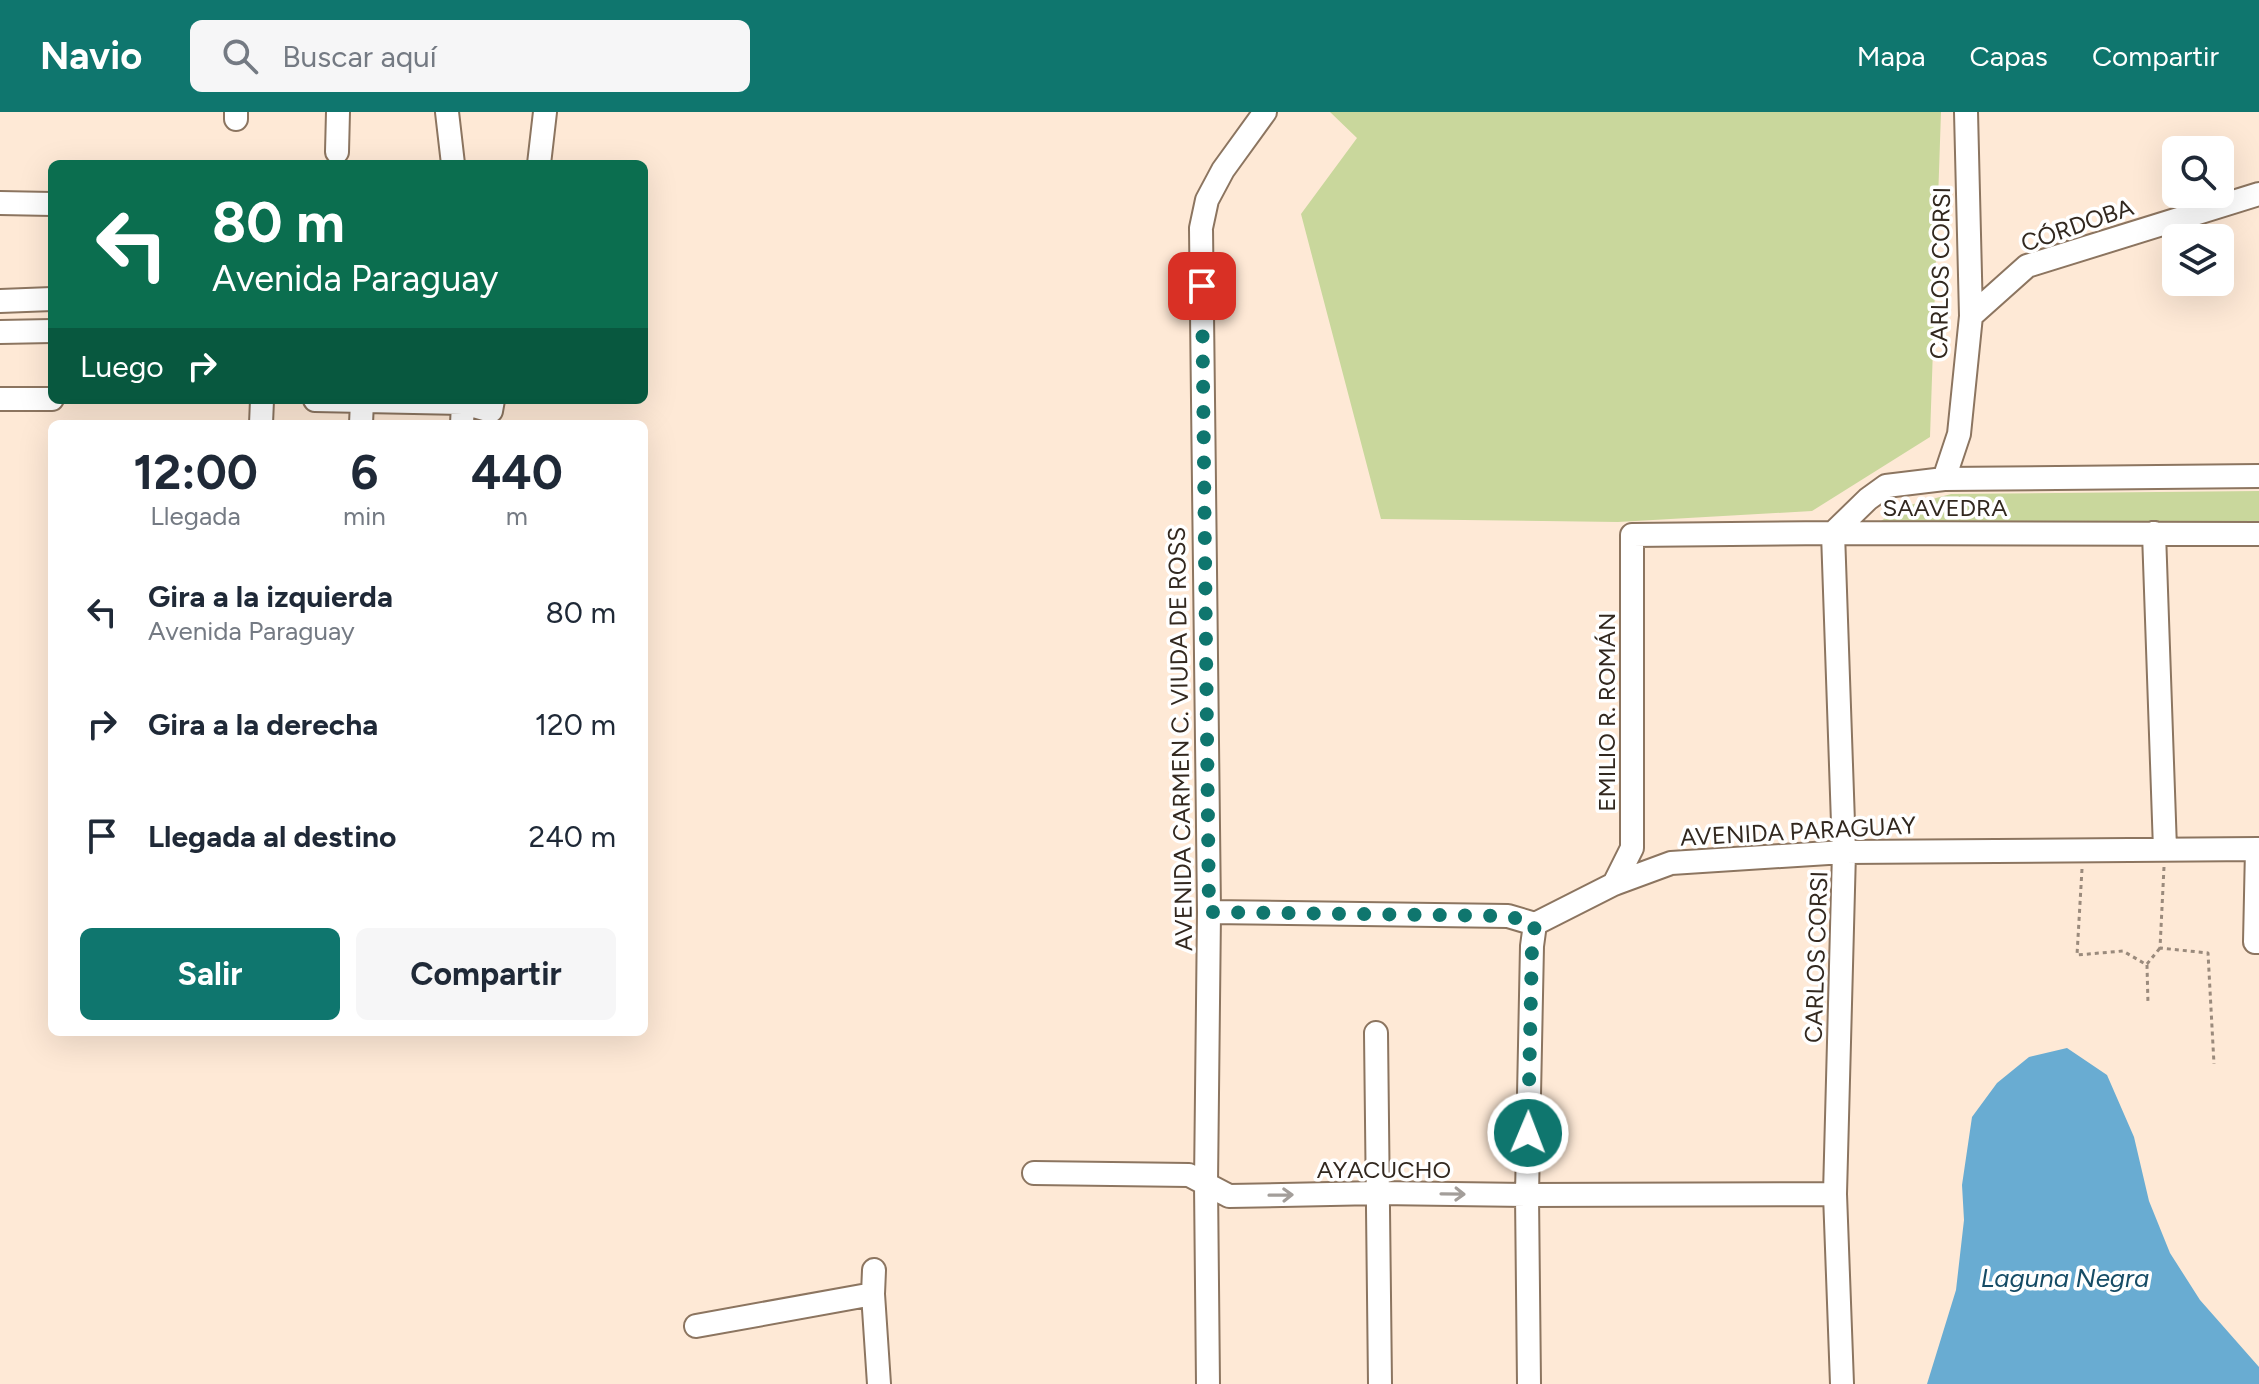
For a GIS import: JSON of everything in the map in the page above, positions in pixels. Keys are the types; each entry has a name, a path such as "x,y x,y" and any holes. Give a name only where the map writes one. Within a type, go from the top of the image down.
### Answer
{"street":[{"path":"337,152 338,112"},
{"path":"447,112 453,160"},
{"path":"539,160 545,112"},
{"name":"AVENIDA CARMEN C. VIUDA DE ROSS","path":"1208,1384 1206,1184 1209,912 1201,228 1207,200 1223,170 1265,112"},
{"name":"CARLOS CORSI","path":"1944,479 1959,434 1971,316 1966,112"},
{"name":"CÓRDOBA","path":"1971,316 2027,266 2259,194"},
{"path":"0,203 48,204"},
{"path":"0,301 48,299"},
{"path":"0,332 48,331"},
{"path":"0,399 48,399"},
{"path":"385,404 463,414 491,411 492,404"},
{"name":"SAAVEDRA","path":"1833,533 1886,486 1944,479 2259,476"},
{"name":"CARLOS CORSI","path":"1833,533 1844,852 1835,1194 1842,1384"},
{"path":"2154,533 2165,849"},
{"name":"SAAVEDRA","path":"1632,535 2259,534"},
{"name":"EMILIO R. ROMÁN","path":"1614,884 1632,848 1632,535"},
{"path":"2258,849 2255,942 2259,942"},
{"name":"AVENIDA PARAGUAY","path":"1535,924 1614,884 1671,863 1844,852 2258,849"},
{"path":"1209,912 1508,916 1535,924 1527,1195 1529,1384"},
{"path":"1376,1033 1380,1384"},
{"name":"AYACUCHO","path":"1034,1173 1189,1175 1229,1196 1379,1193 1835,1194"},
{"path":"874,1270 879,1384"},
{"path":"696,1326 873,1294"}],"path":[{"path":"2083,849 2077,955 2123,951 2147,965"},
{"path":"2148,1004 2147,965 2160,948 2165,849"},
{"path":"2160,948 2208,953 2214,1064"}],"green space":[{"path":"1330,112 1941,112 1930,437 1812,511 1618,522 1381,519 1301,214 1357,138"},
{"path":"2259,491 2259,521 1877,524 1899,508 1951,494"}],"water":[{"name":"Laguna Negra","path":"2067,1048 2107,1075 2134,1137 2149,1201 2170,1253 2200,1300 2259,1367 2259,1384 1927,1384 1956,1290 1964,1220 1962,1185 1972,1117 1997,1083 2029,1057"}],"route":[{"path":"1202,286 1209,912 1508,916 1535,924 1528,1133"}]}
